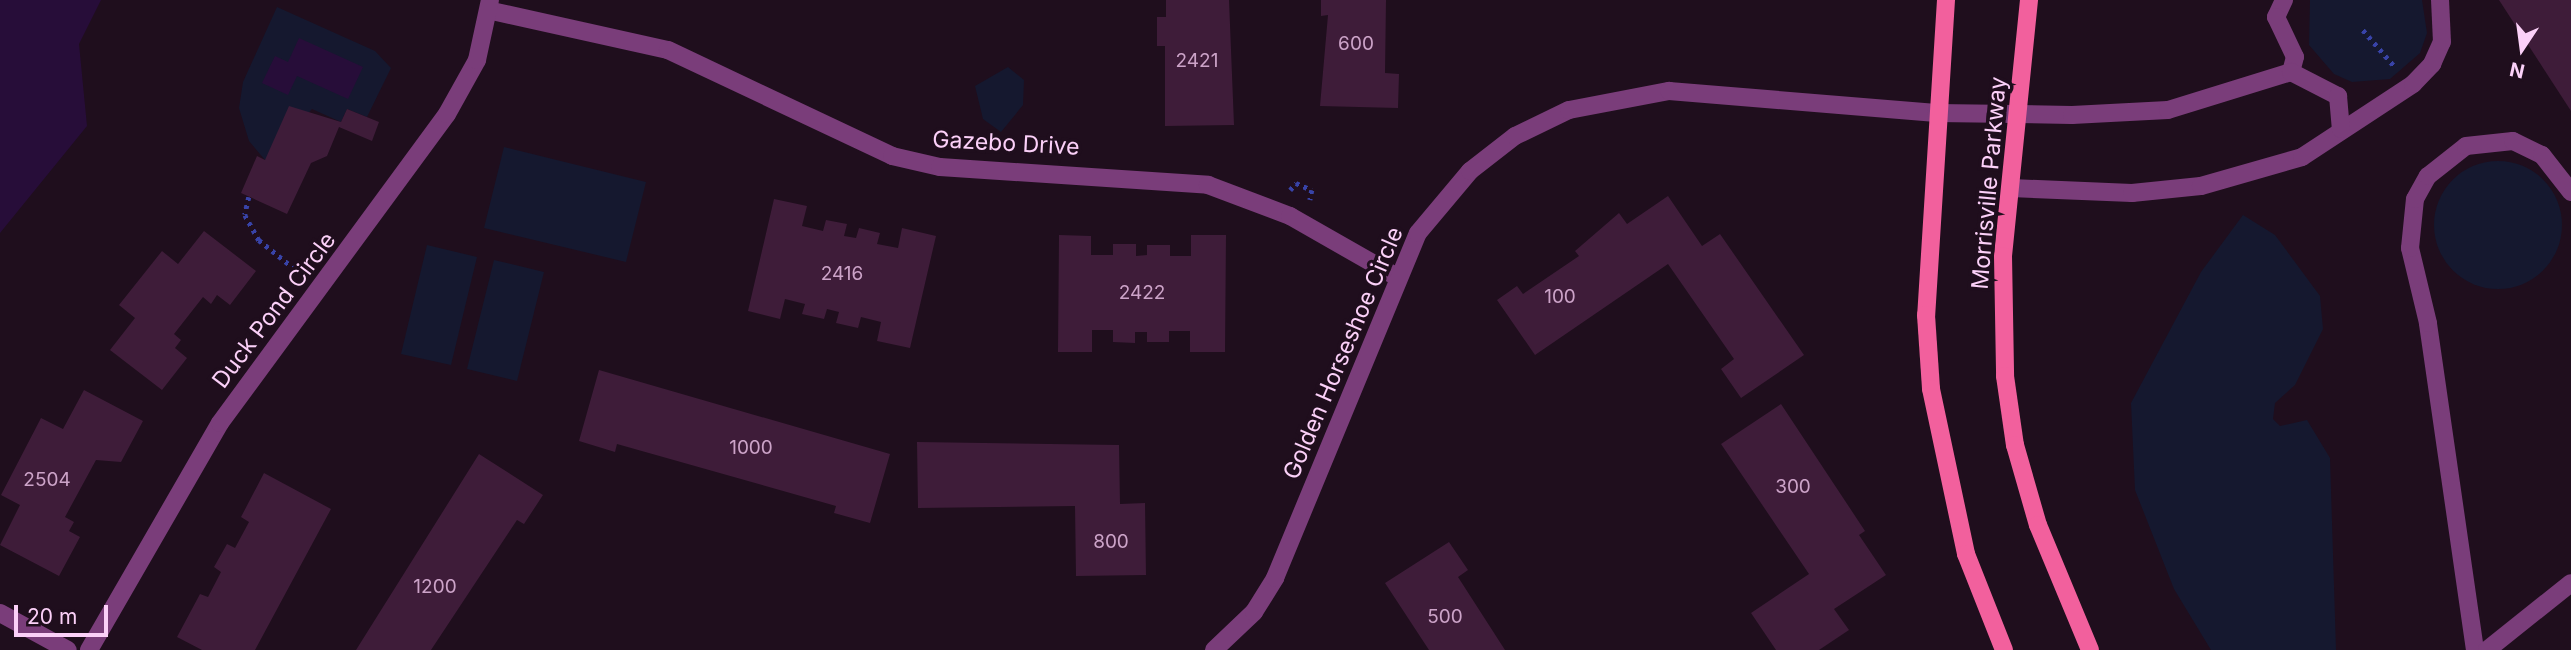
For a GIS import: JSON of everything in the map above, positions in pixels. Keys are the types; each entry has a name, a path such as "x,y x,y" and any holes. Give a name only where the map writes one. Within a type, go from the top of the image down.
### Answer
{"main road":[{"path":"1947,0 1936,113 1926,315 1931,389 1966,554 2004,650"},
{"name":"Morrisville Parkway","path":"2029,0 2011,188 2004,329 2015,445 2038,525 2090,650"}],"street":[{"path":"2284,0 2276,18 2295,57 2291,72 2339,96 2341,129"},
{"path":"2011,188 2132,193 2201,186 2302,157 2413,84 2442,42 2440,0"},
{"name":"Gazebo Drive","path":"491,6 667,50 892,156 940,167 1208,185 1290,216 1397,277"},
{"name":"Duck Pond Circle","path":"89,650 186,475 447,114 477,60 491,6"},
{"name":"Golden Horseshoe Circle","path":"1214,650 1254,612 1275,578 1397,277 1418,233 1470,170 1515,136 1569,110 1670,91 1936,113 2168,110 2291,72"},
{"path":"2475,650 2428,323 2410,248 2415,199 2428,176 2466,146 2513,141 2542,155 2571,192"},
{"path":"2487,650 2571,583"},
{"path":"0,613 68,650"}],"path":[{"path":"2363,30 2413,84"},
{"path":"249,197 245,215 259,240 323,287"}],"shaded area":[{"path":"0,0 101,0 79,44 87,126 0,233"},
{"path":"2310,0 2422,0 2427,33 2420,53 2390,79 2352,82 2334,74 2309,45"},
{"path":"277,7 375,51 391,68 367,117 347,109 341,122 312,109 265,160 249,141 239,108 243,82"},
{"path":"299,38 363,67 348,99 297,76 288,95 262,83 275,56 288,62"},
{"path":"1008,67 1024,80 1023,105 1001,132 983,119 975,86"},
{"path":"504,147 646,182 626,262 484,228"},
{"path":"2498,161 2523,165 2544,179 2558,200 2562,225 2558,250 2544,271 2523,285 2498,289 2473,285 2452,271 2438,250 2434,225 2438,200 2452,179 2473,165"},
{"path":"2243,215 2275,235 2320,296 2323,329 2295,385 2275,403 2273,419 2280,426 2307,420 2330,458 2336,650 2211,650 2174,589 2135,490 2131,403 2201,272"},
{"path":"427,245 477,257 451,365 401,354"},
{"path":"494,260 544,272 517,381 467,369"}],"building":[{"path":"1166,0 1229,0 1234,125 1165,126 1165,46 1157,46 1157,17 1166,17"},
{"path":"1321,0 1386,0 1385,73 1399,74 1398,108 1320,106 1328,15 1321,16"},
{"path":"2499,0 2571,0 2571,111"},
{"path":"289,106 341,122 347,109 379,122 372,141 339,127 327,156 311,163 287,214 241,193 257,156 265,160"},
{"path":"1668,196 1702,246 1720,234 1804,355 1741,398 1721,369 1734,359 1668,264 1535,355 1497,300 1517,286 1523,294 1579,256 1575,251 1619,213 1627,224"},
{"path":"774,199 807,206 802,226 823,231 826,220 847,224 844,236 856,238 859,228 880,233 877,244 898,248 902,228 936,236 910,348 877,341 881,322 861,317 858,328 836,323 839,312 827,309 824,319 802,314 805,304 785,299 780,319 748,311"},
{"path":"204,231 256,271 230,305 217,295 211,304 203,297 174,334 181,340 175,348 187,358 162,390 110,350 135,318 119,305 162,251 178,264"},
{"path":"1059,235 1091,236 1091,255 1113,255 1113,244 1136,244 1136,256 1147,255 1147,245 1170,245 1170,256 1191,256 1191,235 1226,235 1225,352 1190,352 1190,331 1169,331 1169,342 1147,342 1147,332 1135,332 1135,343 1113,342 1113,330 1092,330 1092,352 1058,352"},
{"path":"599,370 890,454 870,523 834,513 836,506 617,444 615,452 579,441"},
{"path":"84,390 143,421 121,462 96,460 65,517 74,522 69,531 80,537 59,576 0,545 20,505 1,495 41,418 63,429"},
{"path":"1781,404 1865,531 1859,535 1886,575 1834,609 1849,630 1819,650 1776,650 1751,613 1809,574 1721,444"},
{"path":"917,442 1119,445 1120,504 1145,503 1146,575 1076,576 1075,506 918,508"},
{"path":"479,454 543,495 524,524 517,520 431,650 356,650"},
{"path":"264,473 331,509 255,650 202,650 177,637 200,594 208,597 221,572 214,567 227,544 235,548 249,522 241,517"},
{"path":"1449,542 1468,570 1458,577 1505,650 1429,650 1385,583"}]}
